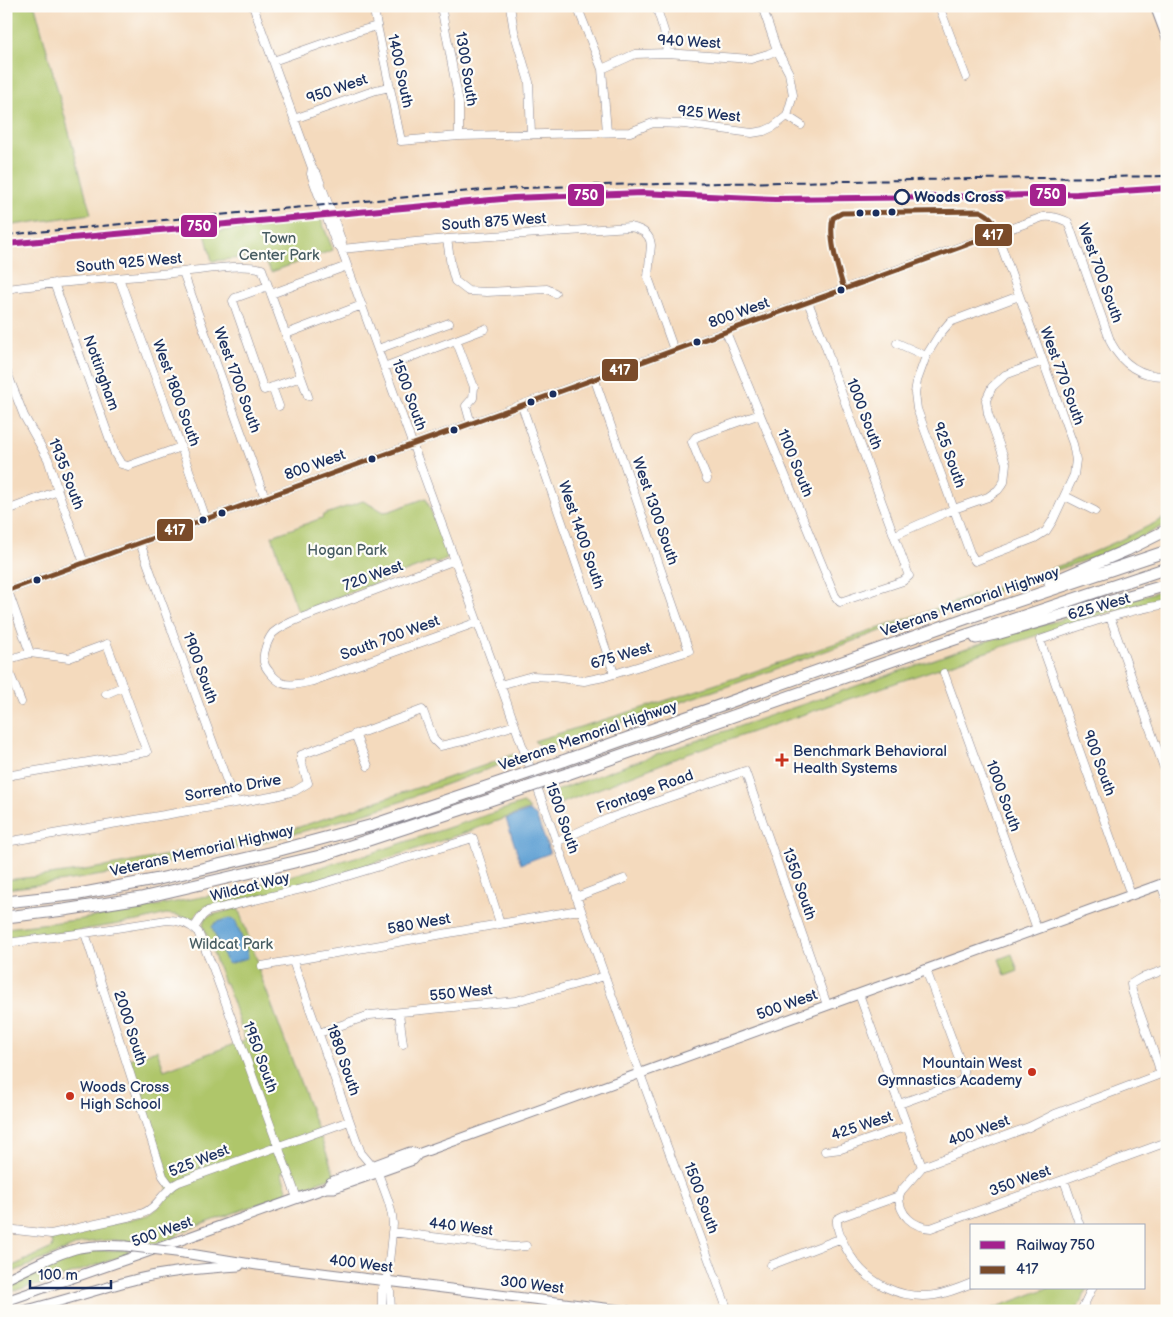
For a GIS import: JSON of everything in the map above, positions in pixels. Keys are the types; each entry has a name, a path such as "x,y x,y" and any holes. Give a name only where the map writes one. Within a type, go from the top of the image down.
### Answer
{"highway":[{"path":"967,618 1167,530"},
{"name":"Veterans Memorial Highway","path":"6,902 88,892 159,879 265,854 374,824 563,762 967,618 1167,551"},
{"name":"Veterans Memorial Highway","path":"6,916 64,910 141,898 320,856 512,793 931,647 1167,568"},
{"path":"931,647 1000,633 1167,585"}],"main road":[{"path":"1155,6 1167,38"},
{"path":"1165,6 1167,10"},
{"name":"500 West","path":"6,1301 121,1262 326,1188 331,1182 375,1169 410,1152 418,1154 1164,883"},
{"path":"6,1278 78,1248 110,1245 184,1253 257,1265"},
{"path":"22,1311 138,1279 194,1269 257,1265"},
{"name":"400 West","path":"257,1265 461,1290"},
{"name":"300 West","path":"461,1290 628,1311"}],"street":[{"name":"1500 South","path":"253,6 312,168 317,174 342,242 341,249 347,266 728,1311"},
{"name":"1400 South","path":"373,6 401,141 459,136"},
{"name":"1300 South","path":"441,6 459,102 459,136"},
{"path":"459,136 531,135 529,82 514,31 510,6"},
{"path":"577,6 602,69 604,132"},
{"path":"656,6 664,30 667,53"},
{"path":"762,6 777,50 789,74 792,95 787,116 801,125"},
{"path":"939,6 966,77"},
{"path":"273,61 377,26"},
{"name":"940 West","path":"602,69 635,54 667,53 751,59 777,50"},
{"name":"950 West","path":"294,119 376,90 390,87"},
{"name":"925 West","path":"531,135 630,132 653,123 684,124 752,133 773,127 787,116"},
{"name":"800 West","path":"7,591 1043,217 1058,217"},
{"name":"West 700 South","path":"1058,217 1068,222 1111,343 1121,359 1132,368 1149,375 1167,376"},
{"name":"South 875 West","path":"341,249 447,238 639,228 651,240 648,276 674,350"},
{"name":"West 770 South","path":"976,561 1035,538 1046,531 1074,475 1076,460 1073,444 997,234"},
{"path":"447,238 450,266 455,281 468,291 547,289 555,293"},
{"name":"South 925 West","path":"6,289 54,283 254,266 262,269 270,290"},
{"path":"301,377 264,390 233,301 235,298 270,290 347,266"},
{"name":"West 1700 South","path":"183,272 265,498"},
{"name":"West 1800 South","path":"119,278 206,519"},
{"name":"Nottingham","path":"54,283 115,454 121,464 128,466 181,446"},
{"path":"270,290 308,396"},
{"name":"925 South","path":"976,561 970,553 917,409 915,393 917,381 926,356 939,334 950,322 1019,296"},
{"name":"1000 South","path":"808,302 909,576"},
{"path":"286,334 362,305"},
{"path":"378,349 449,323"},
{"path":"384,367 485,329"},
{"name":"1100 South","path":"726,332 835,596 840,602 903,581 909,576"},
{"path":"456,340 474,387 473,398 466,406 471,424"},
{"path":"897,343 926,356"},
{"path":"894,535 954,509 988,497 998,490 1004,482 1006,463 988,414 986,400 992,388 1005,375 1043,361"},
{"name":"1935 South","path":"6,370 24,416 48,459 84,563"},
{"name":"West 1300 South","path":"595,380 689,651"},
{"path":"272,387 279,406"},
{"name":"West 1400 South","path":"522,406 614,673"},
{"path":"707,479 692,442 696,437 760,414"},
{"path":"6,507 10,509 58,491"},
{"path":"1065,496 1094,510"},
{"name":"1900 South","path":"140,543 235,803"},
{"name":"720 West","path":"313,681 298,684 282,684 272,675 264,662 265,648 272,634 283,626 301,618 455,560"},
{"path":"7,591 30,653"},
{"name":"625 West","path":"1040,640 1110,617 1142,608 1167,604"},
{"path":"1110,617 1167,776"},
{"name":"South 700 West","path":"313,681 478,622"},
{"name":"900 South","path":"1040,640 1131,895"},
{"path":"6,660 30,653 70,658 107,644 147,752 6,776"},
{"name":"675 West","path":"500,685 532,676 584,681 604,677 689,651"},
{"path":"6,664 21,702"},
{"name":"1000 South","path":"944,673 1037,929"},
{"path":"106,694 122,687"},
{"name":"Sorrento Drive","path":"6,842 276,796 294,791 308,783 301,756 422,710 434,740 440,746 468,740 515,725"},
{"path":"355,734 368,766"},
{"name":"Frontage Road","path":"556,842 607,819 745,771"},
{"name":"1350 South","path":"745,771 827,1005"},
{"name":"Wildcat Way","path":"194,928 208,911 314,886 473,838 500,924"},
{"path":"576,897 624,879"},
{"path":"1164,883 1167,901"},
{"name":"580 West","path":"262,966 581,911"},
{"path":"6,943 167,920 178,921 194,928"},
{"name":"1950 South","path":"194,928 198,932 213,968 297,1198"},
{"name":"2000 South","path":"85,933 163,1176 171,1187"},
{"name":"1880 South","path":"293,961 361,1153 375,1169 392,1213 393,1224 387,1282"},
{"name":"400 West","path":"899,1196 899,1193 922,1167 1029,1127 1055,1114 1152,1078 1160,1073 1131,984 1138,979 1167,968"},
{"name":"425 West","path":"899,1104 956,1083 964,1078 963,1069 926,970"},
{"name":"550 West","path":"319,1033 370,1016 516,1001 605,976"},
{"path":"859,994 922,1167"},
{"path":"399,1013 403,1044"},
{"name":"525 West","path":"6,1229 51,1234 133,1216 154,1207 171,1187 183,1180 349,1121"},
{"name":"425 West","path":"825,1151 841,1149 907,1126"},
{"name":"350 West","path":"899,1196 901,1209 909,1220 919,1226 931,1228 1167,1142"},
{"path":"1064,1180 1079,1224"},
{"path":"899,1196 837,1219 847,1251 854,1262 872,1280 893,1291 914,1296 946,1292 970,1284"},
{"name":"440 West","path":"392,1232 513,1247 526,1246"},
{"path":"771,1265 842,1238"},
{"path":"382,1311 382,1289 387,1282"},
{"path":"387,1282 390,1291 391,1311"},
{"path":"1081,1311 1091,1290"}],"green space":[{"path":"6,6 35,6 91,214 6,226"},
{"name":"Town Center Park","path":"321,220 333,250 271,272 267,265 254,259 212,261 205,233"},
{"name":"Hogan Park","path":"426,498 448,555 447,559 435,564 434,561 298,612 272,536 363,501 384,512"},
{"path":"1167,517 1167,524 1106,553 544,750 534,741 747,674 1070,562"},
{"path":"1167,589 1167,599 1123,608 974,656 682,756 557,805 553,792 627,765 990,640"},
{"path":"514,754 516,758 507,762 406,800 307,830 208,855 158,865 6,889 6,880 110,866 178,853 280,829 287,831"},
{"path":"523,803 530,809 368,865 280,891 206,906 191,919 166,914 143,920 82,930 6,939 6,928 117,913 270,882 360,857"},
{"name":"Wildcat Park","path":"238,908 258,960 259,971 335,1176 299,1189 291,1169 281,1172 287,1189 286,1194 181,1232 174,1238 166,1241 148,1243 109,1240 82,1243 6,1275 6,1269 52,1248 53,1243 50,1239 147,1216 164,1201 168,1179 129,1059 157,1050 164,1070 245,1040 226,983 224,983 203,925 205,918 209,916"},
{"path":"1012,954 1018,971 1005,976 999,959"},
{"path":"87,1250 128,1250 129,1254 39,1285 6,1293 6,1283 67,1255"},
{"path":"1043,1290 1087,1290 1076,1311 986,1311"}],"water":[{"path":"529,811 536,816 550,853 521,864 506,819"},
{"path":"230,918 236,922 248,955 247,958 229,964 225,960 212,927 215,923"}],"railway":[{"path":"6,235 482,190 597,185 1167,176"}],"rail line":[{"name":"750","path":"6,244 513,198 642,193 775,199 943,197 1077,194 1167,188"}],"transit line":[{"name":"417","path":"6,591 997,234 994,223 988,215 980,211 842,213 833,218 832,234 834,253 844,289"}],"place":[{"name":"Woods Cross","path":"902,197"},
{"name":"Benchmark Behavioral Health Systems","path":"782,760"},
{"name":"Mountain West Gymnastics Academy","path":"1032,1072"},
{"name":"Woods Cross High School","path":"70,1096"}]}
